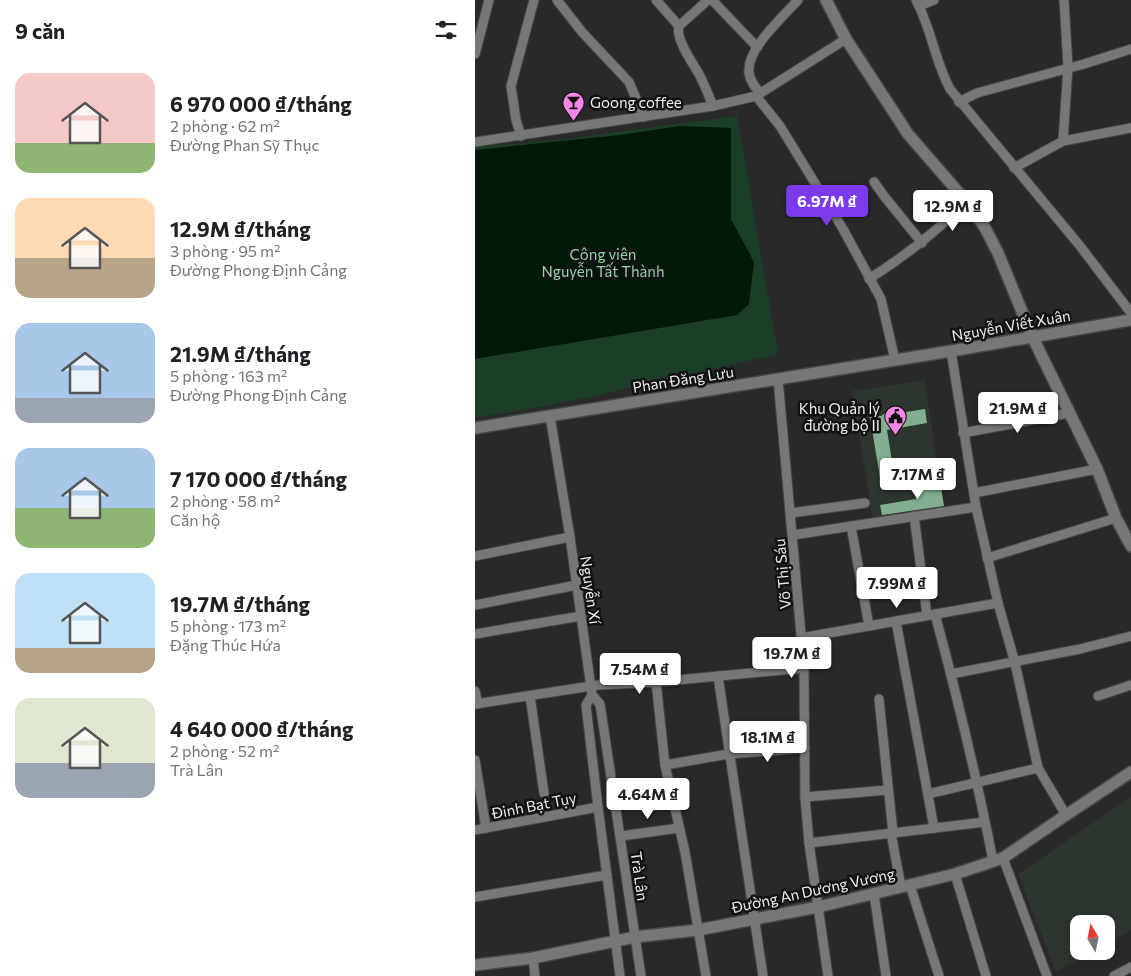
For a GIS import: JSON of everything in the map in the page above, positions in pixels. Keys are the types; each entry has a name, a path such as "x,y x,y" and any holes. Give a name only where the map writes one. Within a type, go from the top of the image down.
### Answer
{"street":[{"path":"475,54 489,0"},
{"path":"521,136 516,120 511,86 535,0"},
{"path":"557,0 582,32 629,82 645,117"},
{"path":"656,0 679,26"},
{"path":"708,0 679,26 678,31 681,42 703,82 713,106"},
{"path":"712,0 757,47"},
{"path":"798,0 757,47 749,71 758,95 785,134 843,229 881,299 895,360"},
{"path":"825,0 846,39 908,134 967,201 984,226 998,252 1032,336 1097,469 1116,518 1131,546"},
{"path":"934,0 917,3 930,34 941,73 950,89 1080,246 1131,313"},
{"path":"1063,0 1068,67 1063,141"},
{"path":"475,142 713,106 758,95 846,39"},
{"path":"959,102 977,92 1131,48"},
{"path":"1014,168 1063,141 1131,128"},
{"path":"874,182 883,196 922,243"},
{"path":"869,279 922,243 945,224 967,201"},
{"name":"Nguyễn Viết Xuân","path":"895,360 1131,320"},
{"path":"951,351 976,507 998,603 1015,663 1038,768 1065,815"},
{"name":"Phan Đăng Lưu","path":"475,428 895,360"},
{"name":"Võ Thị Sáu","path":"778,379 804,668 805,797 809,843 828,976"},
{"path":"963,433 1069,412"},
{"name":"Nguyễn Xí","path":"550,416 570,537 592,691 586,705 620,976"},
{"path":"974,493 1097,469"},
{"path":"791,513 865,503"},
{"path":"793,535 976,507"},
{"path":"914,516 931,615 951,674 985,822 998,860 1047,976"},
{"path":"987,558 1116,518"},
{"path":"851,526 869,626"},
{"path":"475,556 570,537"},
{"path":"475,605 577,585"},
{"path":"801,638 998,603"},
{"path":"475,634 581,616"},
{"path":"896,621 934,828"},
{"path":"951,674 1015,663 1131,636"},
{"path":"475,691 477,704 656,682 804,668"},
{"path":"717,676 763,976"},
{"path":"656,682 665,764 679,828 706,976"},
{"path":"1098,696 1131,685"},
{"name":"Trà Lân","path":"592,691 601,704 641,976"},
{"path":"530,696 544,793"},
{"path":"879,699 892,833 905,886 939,976"},
{"path":"665,764 729,754 805,748"},
{"path":"475,760 486,828"},
{"path":"928,794 1038,768"},
{"name":"Đường An Dương Vương","path":"475,965 533,958 615,941 697,930 818,907 955,874 998,860 1131,772"},
{"path":"805,797 888,790"},
{"name":"Đinh Bạt Tụy","path":"475,830 598,807"},
{"path":"809,843 985,822"},
{"path":"621,836 679,828"},
{"path":"955,874 986,976"},
{"path":"475,897 607,875"},
{"path":"873,894 886,976"},
{"path":"533,958 535,976"},
{"path":"1114,976 1131,967"}],"shaded area":[{"name":"Công viên Nguyễn Tất Thành","path":"680,126 731,128 731,219 754,262 749,304 737,315 475,359 475,150 620,135"},
{"name":"Khu Quản lý đường bộ II","path":"925,380 944,509 873,520 852,391"},
{"path":"1131,797 1131,931 1115,939 1115,915 1070,915 1070,960 1078,960 1056,972 1018,874"}],"green space":[{"name":"Công viên Nguyễn Tất Thành","path":"737,116 778,354 567,402 475,418 475,147 548,141"}],"building":[{"path":"925,409 927,423 887,430 894,474 910,472 912,485 882,490 870,417 881,416 885,413 894,414"},
{"path":"940,481 944,506 882,515 880,505 916,499 914,485"}],"place":[{"name":"Goong coffee","path":"574,121"},
{"name":"Khu Quản lý đường bộ II","path":"896,436"}]}
